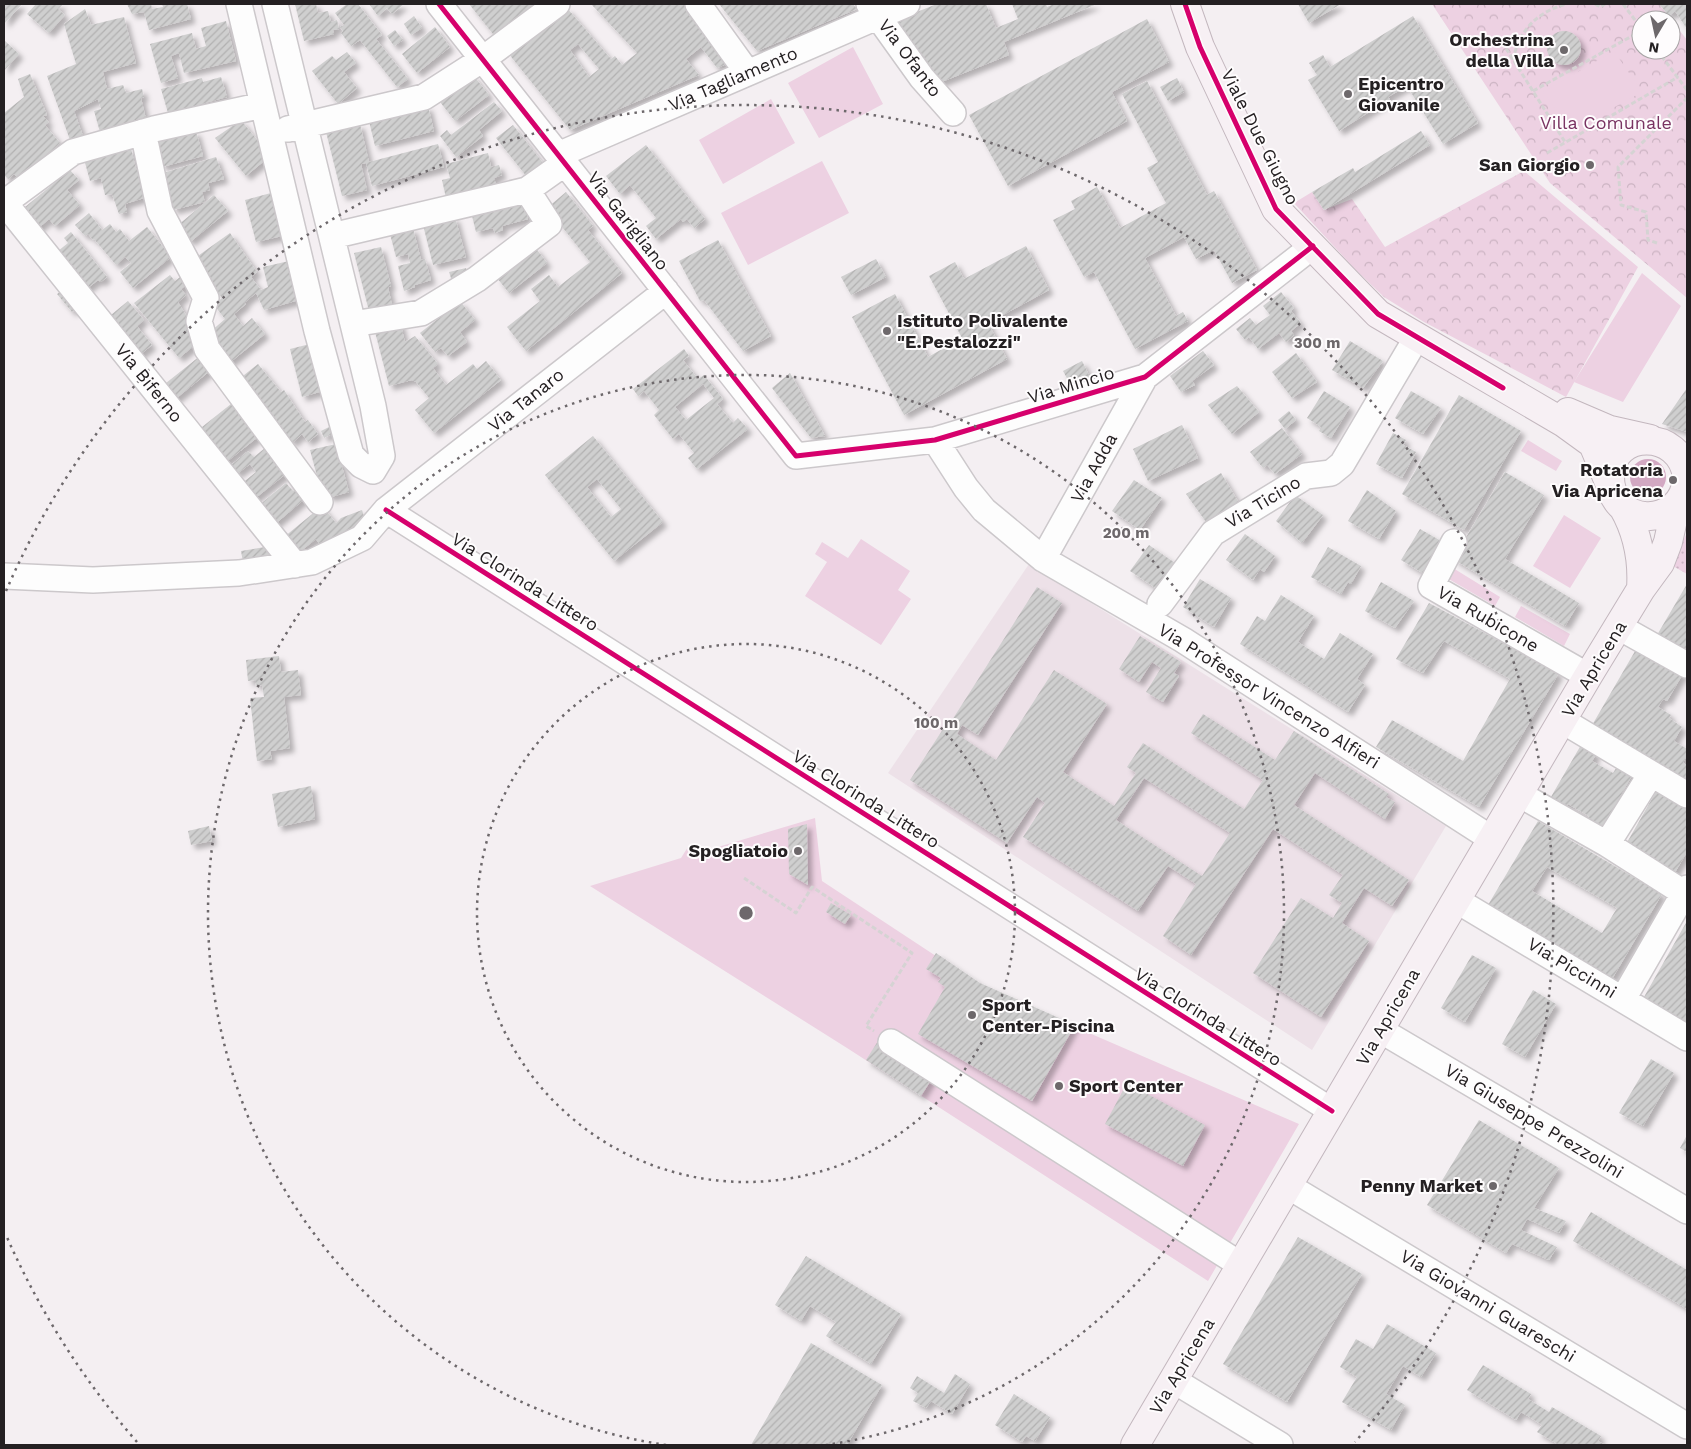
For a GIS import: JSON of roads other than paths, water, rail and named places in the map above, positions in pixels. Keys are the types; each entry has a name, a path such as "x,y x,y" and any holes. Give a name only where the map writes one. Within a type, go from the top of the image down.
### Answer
{"main road":[{"name":"Viale Due Giugno","path":"1185,4 1200,47 1276,209 1378,314 1564,423 1593,444 1617,497"},
{"name":"Viale Due Giugno","path":"1503,388 1610,430 1665,443 1676,450 1685,482"},
{"path":"1652,440 1628,445 1619,453 1613,463 1610,475 1617,497 1644,516 1656,516 1685,482"},
{"name":"Via Apricena","path":"1134,1445 1588,676 1641,589 1660,563 1685,482"},
{"name":"Via Apricena","path":"1617,497 1631,520 1642,557 1641,589"}],"street":[{"path":"239,4 317,330 351,455 361,466 373,471 386,510"},
{"path":"275,4 373,406 382,456 373,471"},
{"name":"Via Garigliano","path":"439,4 480,60 562,159 796,456"},
{"path":"270,133 424,97 480,60 557,4"},
{"path":"698,4 746,72"},
{"name":"Via Tagliamento","path":"527,190 562,159 874,10 907,4"},
{"name":"Via Ofanto","path":"874,10 922,78 953,112"},
{"path":"4,202 73,152 143,132 263,105"},
{"path":"143,132 160,211 206,298 199,321 207,349 320,502"},
{"path":"332,236 527,190 549,224 477,278 421,313 353,324"},
{"name":"Via Biferno","path":"4,202 295,565"},
{"name":"Via Mincio","path":"796,456 935,440 1145,377 1312,246"},
{"name":"Via Tanaro","path":"4,576 93,580 239,573 312,562 362,538 386,510 666,291"},
{"name":"Via Ticino","path":"1160,604 1213,533 1306,476 1330,473 1342,464 1417,337"},
{"name":"Via Adda","path":"1042,558 1145,377"},
{"name":"Via Professor Vincenzo Alfieri","path":"935,440 966,488 984,510 1042,558 1183,640 1492,839"},
{"name":"Via Clorinda Littero","path":"386,510 1332,1111"},
{"name":"Via Rubicone","path":"1454,542 1431,586 1588,676"},
{"path":"1619,627 1687,665"},
{"path":"1563,721 1687,795"},
{"path":"1607,844 1651,774"},
{"path":"1519,794 1686,892 1624,999"},
{"name":"Via Piccinni","path":"1456,900 1687,1038"},
{"name":"Via Giuseppe Prezzolini","path":"1380,1030 1687,1211"},
{"path":"891,1042 1241,1265"},
{"name":"Via Giovanni Guareschi","path":"1288,1186 1687,1426"},
{"path":"1173,1380 1280,1445"}],"place":[{"name":"Orchestrina della Villa","path":"1564,50"},
{"name":"Epicentro Giovanile","path":"1348,94"},
{"name":"San Giorgio","path":"1590,165"},
{"name":"Istituto Polivalente \"E.Pestalozzi\"","path":"887,331"},
{"name":"Rotatoria Via Apricena","path":"1673,480"},
{"name":"Spogliatoio","path":"798,851"},
{"name":"Sport Center-Piscina","path":"972,1015"},
{"name":"Sport Center","path":"1059,1086"},
{"name":"Penny Market","path":"1493,1186"}],"park label":[{"name":"Villa Comunale","path":"1606,123"}]}
